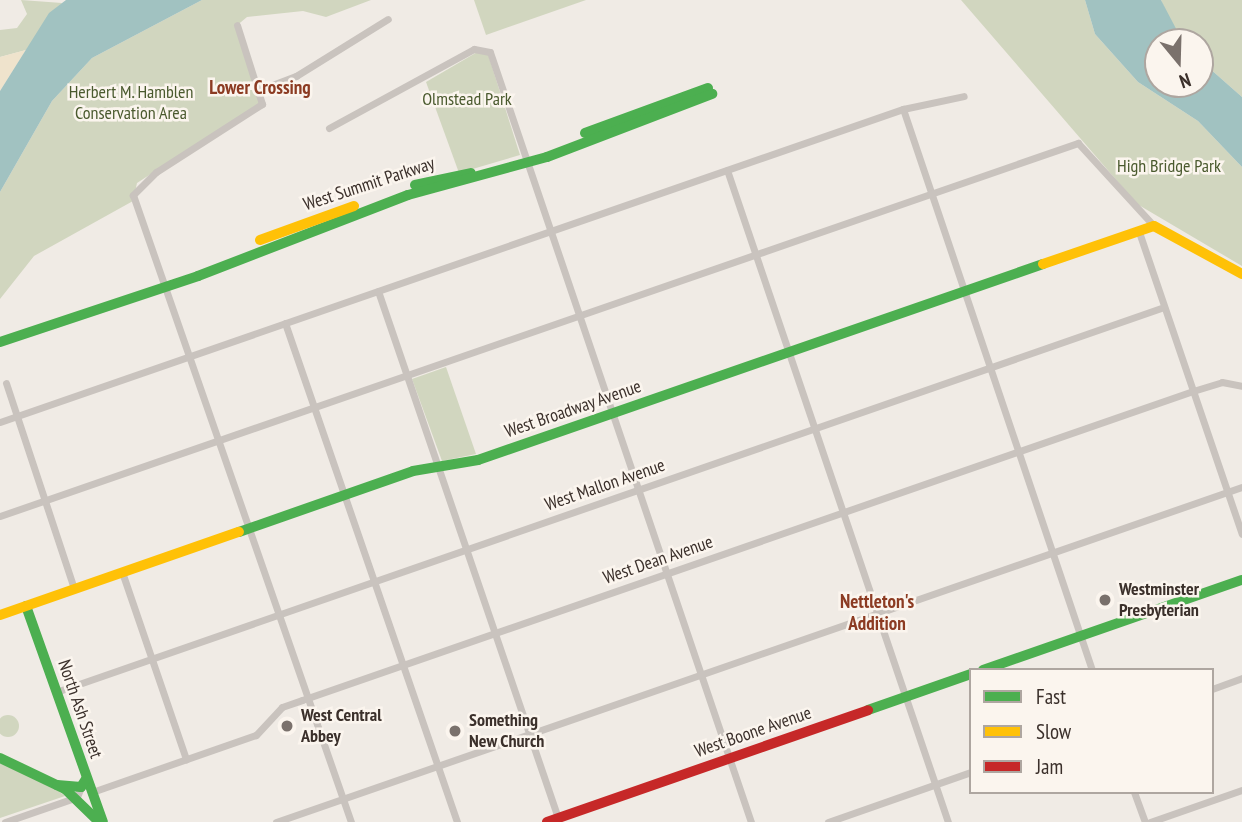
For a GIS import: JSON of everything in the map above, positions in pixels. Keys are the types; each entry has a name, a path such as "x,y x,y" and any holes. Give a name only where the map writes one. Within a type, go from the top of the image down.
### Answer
{"street":[{"path":"259,90 296,76 388,19"},
{"path":"237,26 262,103 138,186 136,202 351,822"},
{"path":"329,128 474,48 486,48 527,160 751,822"},
{"name":"West Summit Parkway","path":"0,342 164,285 310,225 389,198 527,160 711,91"},
{"path":"0,422 903,109 964,96"},
{"path":"903,109 1091,668"},
{"path":"0,516 1078,143 1154,226 1242,274"},
{"path":"727,170 948,822"},
{"name":"West Broadway Avenue","path":"0,615 345,495 613,414 1154,226"},
{"path":"1139,232 1242,534"},
{"path":"378,291 529,734 553,820"},
{"name":"West Mallon Avenue","path":"56,692 1164,307"},
{"path":"285,323 457,822"},
{"name":"West Dean Avenue","path":"95,791 256,735 282,707 307,698 1193,391 1222,382 1242,387"},
{"path":"6,383 14,417 74,589"},
{"path":"276,822 1242,487"},
{"path":"122,572 186,759"},
{"path":"989,668 1242,580"},
{"name":"North Ash Street","path":"26,606 56,692 81,788 101,822"},
{"name":"West Boone Avenue","path":"553,820 969,675"},
{"path":"1214,688 1242,678"},
{"path":"0,758 57,785 81,788"},
{"path":"828,822 969,773"},
{"path":"5,822 81,788"},
{"name":"North Ash Street","path":"81,788 95,791 101,822"},
{"path":"1135,794 1147,822 1242,790"}],"green space":[{"path":"21,0 62,3 26,50 0,57 0,30 17,28 27,14"},
{"name":"Herbert M. Hamblen Conservation Area","path":"202,0 371,0 326,17 303,11 247,17 235,27 260,103 137,183 133,201 34,256 0,299 0,192 52,101 92,58"},
{"path":"474,0 586,0 486,35"},
{"name":"High Bridge Park","path":"961,0 1085,0 1095,34 1144,86 1144,98 1163,98 1198,121 1242,167 1242,266 1137,204"},
{"path":"1161,0 1242,0 1242,97 1214,72 1214,28 1173,28"},
{"name":"Olmstead Park","path":"479,51 488,54 520,155 459,173 426,82"},
{"path":"446,367 476,454 442,461 412,379"},
{"path":"4,716 12,716 18,722 18,730 12,736 4,736 -1,731 -1,721"},
{"path":"0,763 55,788 65,796 0,818"}],"sand":[{"path":"26,50 0,91 0,57"}],"water":[{"path":"66,0 202,0 92,58 52,101 0,192 0,91 49,13"},
{"path":"1085,0 1161,0 1176,28 1144,28 1144,86 1095,34"},
{"path":"1214,72 1242,97 1242,167 1198,121 1163,98 1214,98"}],"traffic: fast":[{"path":"585,133 708,88"},
{"path":"0,342 198,276 408,195 547,157 712,94"},
{"path":"415,185 471,173"},
{"path":"239,532 413,471 478,460 1043,264"},
{"path":"989,668 1242,580"},
{"path":"26,606 103,822"},
{"path":"868,710 969,675"},
{"path":"0,758 65,789 99,822"},
{"path":"57,785 81,787 86,779"}],"traffic: slow":[{"path":"260,240 354,206"},
{"path":"1043,264 1154,226 1242,274"},
{"path":"0,615 239,532"}],"traffic: jam":[{"path":"547,822 868,710"}],"place":[{"name":"Westminster Presbyterian","path":"1105,600"},
{"name":"West Central Abbey","path":"287,726"},
{"name":"Something New Church","path":"455,731"}],"district":[{"name":"Lower Crossing","path":"260,88"},
{"name":"Nettleton's Addition","path":"877,613"}]}
